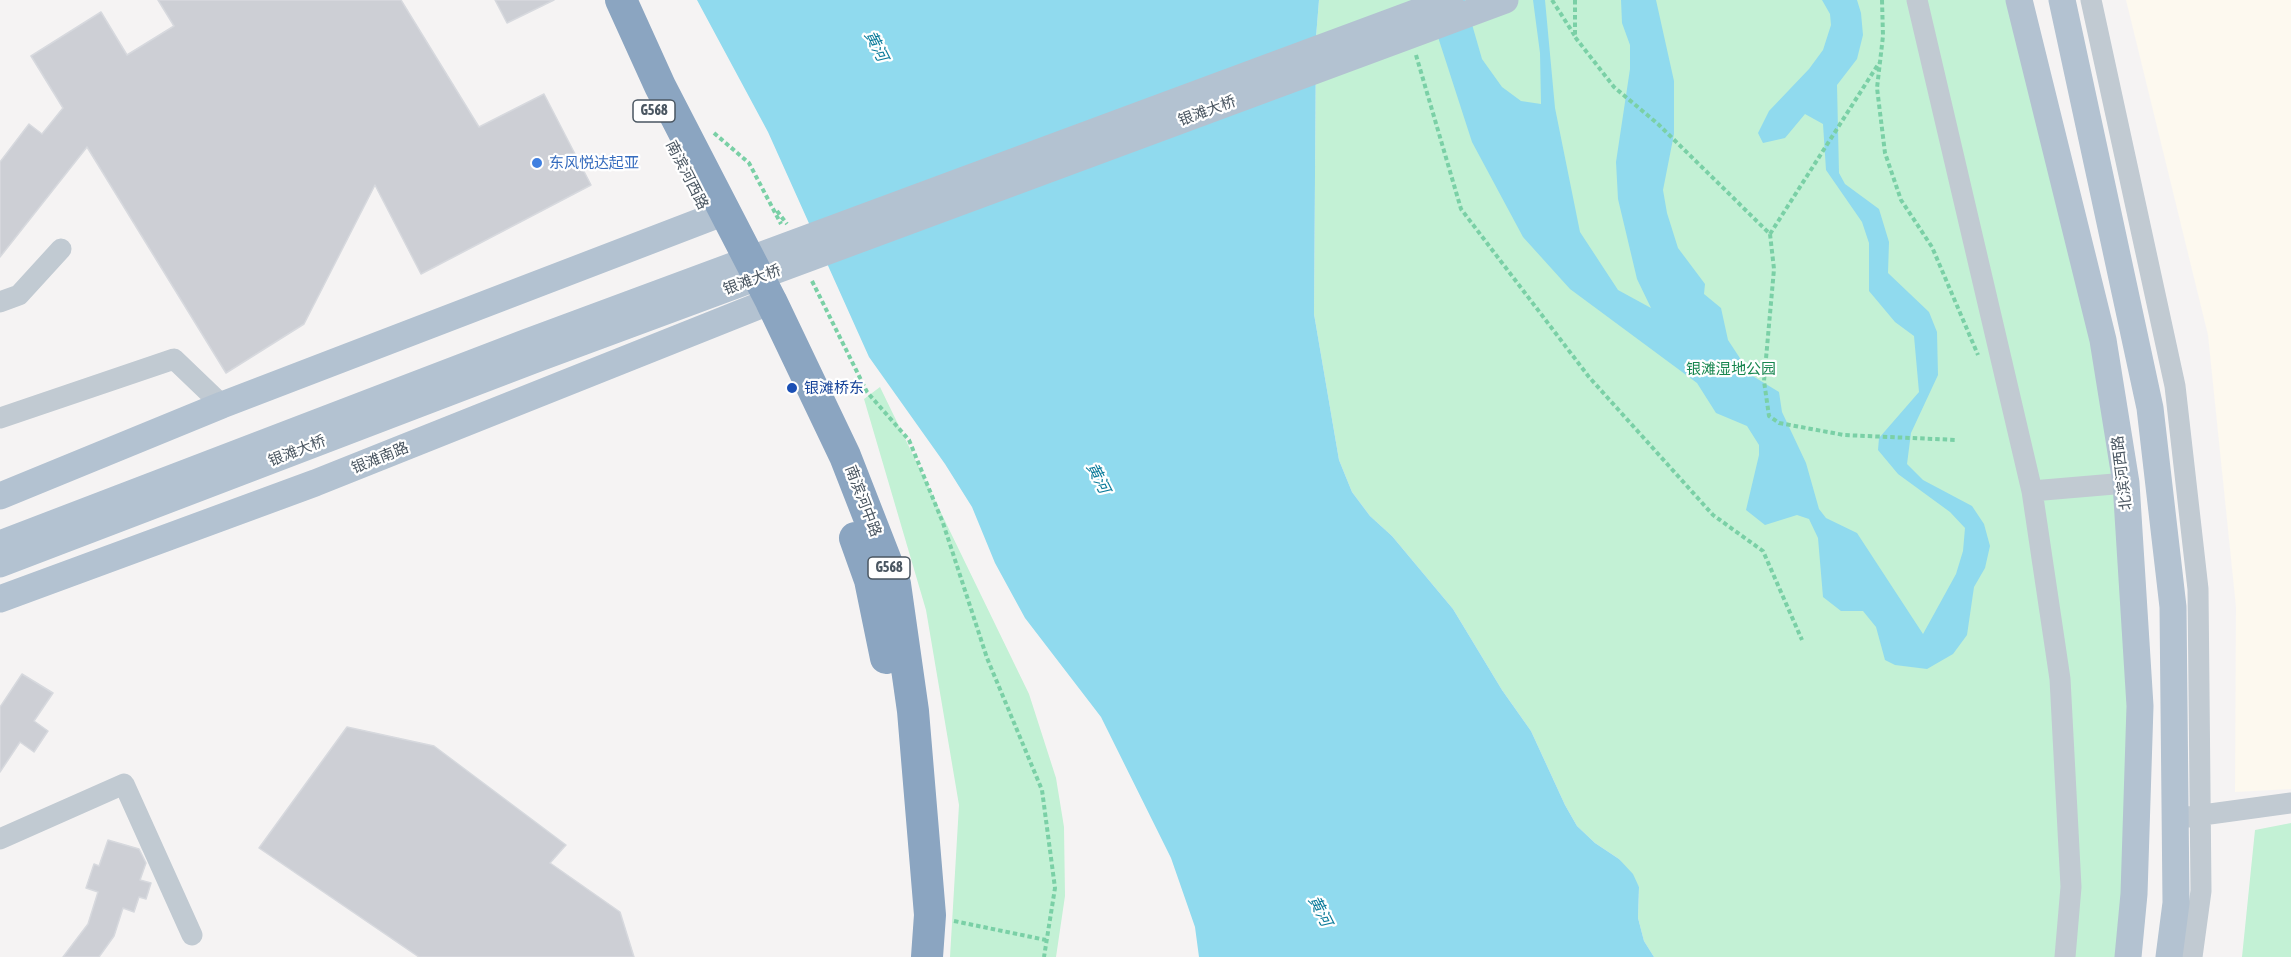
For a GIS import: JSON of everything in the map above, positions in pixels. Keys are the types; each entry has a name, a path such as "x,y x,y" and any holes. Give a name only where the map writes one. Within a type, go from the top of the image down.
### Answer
{"highway":[{"name":"南滨河西路","path":"604,0 645,93 718,215"},
{"name":"南滨河西路","path":"621,0 718,215"},
{"name":"南滨河中路","path":"718,215 845,456 895,584 914,711 930,915 927,957"},
{"name":"南滨河中路","path":"764,305 828,462 870,580 898,713 910,934 906,957"}],"main road":[{"name":"银滩大桥","path":"0,544 528,342 1450,0"},
{"name":"银滩大桥","path":"0,564 534,360 1505,0"},
{"name":"北滨河西路","path":"2019,0 2103,340 2126,483 2140,706 2134,894 2128,957"},
{"path":"2062,0 2150,408 2173,607 2188,817 2169,957"},
{"path":"0,496 222,405 718,215"},
{"name":"银滩南路","path":"0,599 315,483 764,305"}],"street":[{"path":"1917,0 2032,491 2060,679 2071,887 2065,957"},
{"path":"2091,0 2175,386 2198,590 2188,817 2201,891 2192,957"},
{"path":"0,302 19,295 61,249"},
{"path":"0,418 174,359 222,405"},
{"path":"2032,491 2126,483"},
{"path":"0,839 124,784 192,935"},
{"path":"2188,817 2291,803"}],"path":[{"path":"1552,0 1575,37 1614,87 1658,124 1770,234 1774,269 1764,381 1769,416 1779,423 1844,435 1957,440"},
{"path":"1575,0 1575,37"},
{"path":"1882,0 1883,36 1877,88 1885,153 1901,200 1932,247 1980,360"},
{"path":"1413,44 1461,209 1588,377 1713,515 1763,551 1802,640"},
{"path":"1770,234 1880,62"},
{"path":"713,132 749,163 785,230"},
{"path":"811,279 867,392 909,440 943,523 987,658 1042,790 1054,888 1044,957"},
{"path":"930,915 1046,940"}],"shaded area":[{"path":"2126,0 2291,0 2291,789 2235,792 2236,607 2208,335"}],"green space":[{"name":"银滩湿地公园","path":"1319,0 2019,0 2126,483 2128,957 1654,957 1644,941 1638,918 1639,887 1619,859 1595,843 1577,826 1531,731 1502,690 1453,609 1392,536 1370,516 1352,492 1339,460 1314,314 1316,37"},
{"path":"880,387 1029,694 1056,778 1064,827 1065,896 1056,957 950,957 959,805 926,610 864,399"},
{"path":"2291,823 2291,957 2242,957 2255,830"}],"water":[{"name":"黄河","path":"697,0 1319,0 1316,37 1314,314 1339,460 1352,492 1370,516 1392,536 1453,609 1502,690 1531,731 1577,826 1595,843 1619,859 1633,874 1639,887 1638,918 1644,941 1654,957 1199,957 1195,927 1171,858 1101,717 1025,618 995,563 972,507 945,464 869,357 768,132"},
{"path":"1426,0 1465,0 1482,59 1502,87 1521,101 1541,104 1540,53 1533,0 1545,0 1555,108 1580,232 1618,290 1651,308 1637,279 1618,199 1616,162 1630,69 1630,45 1622,23 1621,0 1656,0 1674,81 1674,134 1663,190 1667,213 1678,248 1705,284 1704,294 1721,308 1728,340 1751,375 1779,392 1782,412 1806,463 1819,509 1826,518 1857,533 1923,634 1956,574 1963,551 1965,528 1950,512 1898,474 1878,450 1879,438 1919,392 1914,336 1895,322 1869,291 1869,243 1862,222 1826,170 1823,124 1805,114 1785,138 1763,143 1758,133 1769,111 1809,69 1823,50 1831,25 1830,14 1822,0 1857,0 1863,35 1857,59 1837,85 1839,173 1845,184 1879,209 1889,242 1888,273 1929,312 1937,332 1938,375 1911,433 1907,464 1923,480 1972,506 1984,524 1990,546 1985,568 1974,587 1967,635 1953,654 1927,669 1895,665 1885,660 1876,627 1863,611 1841,611 1823,597 1818,538 1809,519 1797,515 1765,525 1746,510 1759,455 1759,445 1747,426 1716,413 1697,383 1570,289 1523,237 1472,142"}],"building":[{"path":"158,0 401,0 479,127 544,94 591,185 421,274 375,185 304,324 226,373 87,147 0,257 0,162 29,124 42,134 63,108 31,56 101,12 127,55 174,26"},
{"path":"495,0 554,0 507,23"},
{"path":"22,674 53,693 34,721 48,731 34,752 20,742 0,772 0,707"},
{"path":"347,727 434,746 566,845 550,863 620,912 634,957 419,957 259,848"},
{"path":"108,840 139,849 146,863 140,880 151,883 146,899 139,897 134,912 123,908 114,936 99,957 63,957 88,924 98,892 86,888 94,864 99,866"}],"place":[{"name":"东风悦达起亚","path":"537,163"},
{"name":"银滩桥东","path":"792,388"}]}
